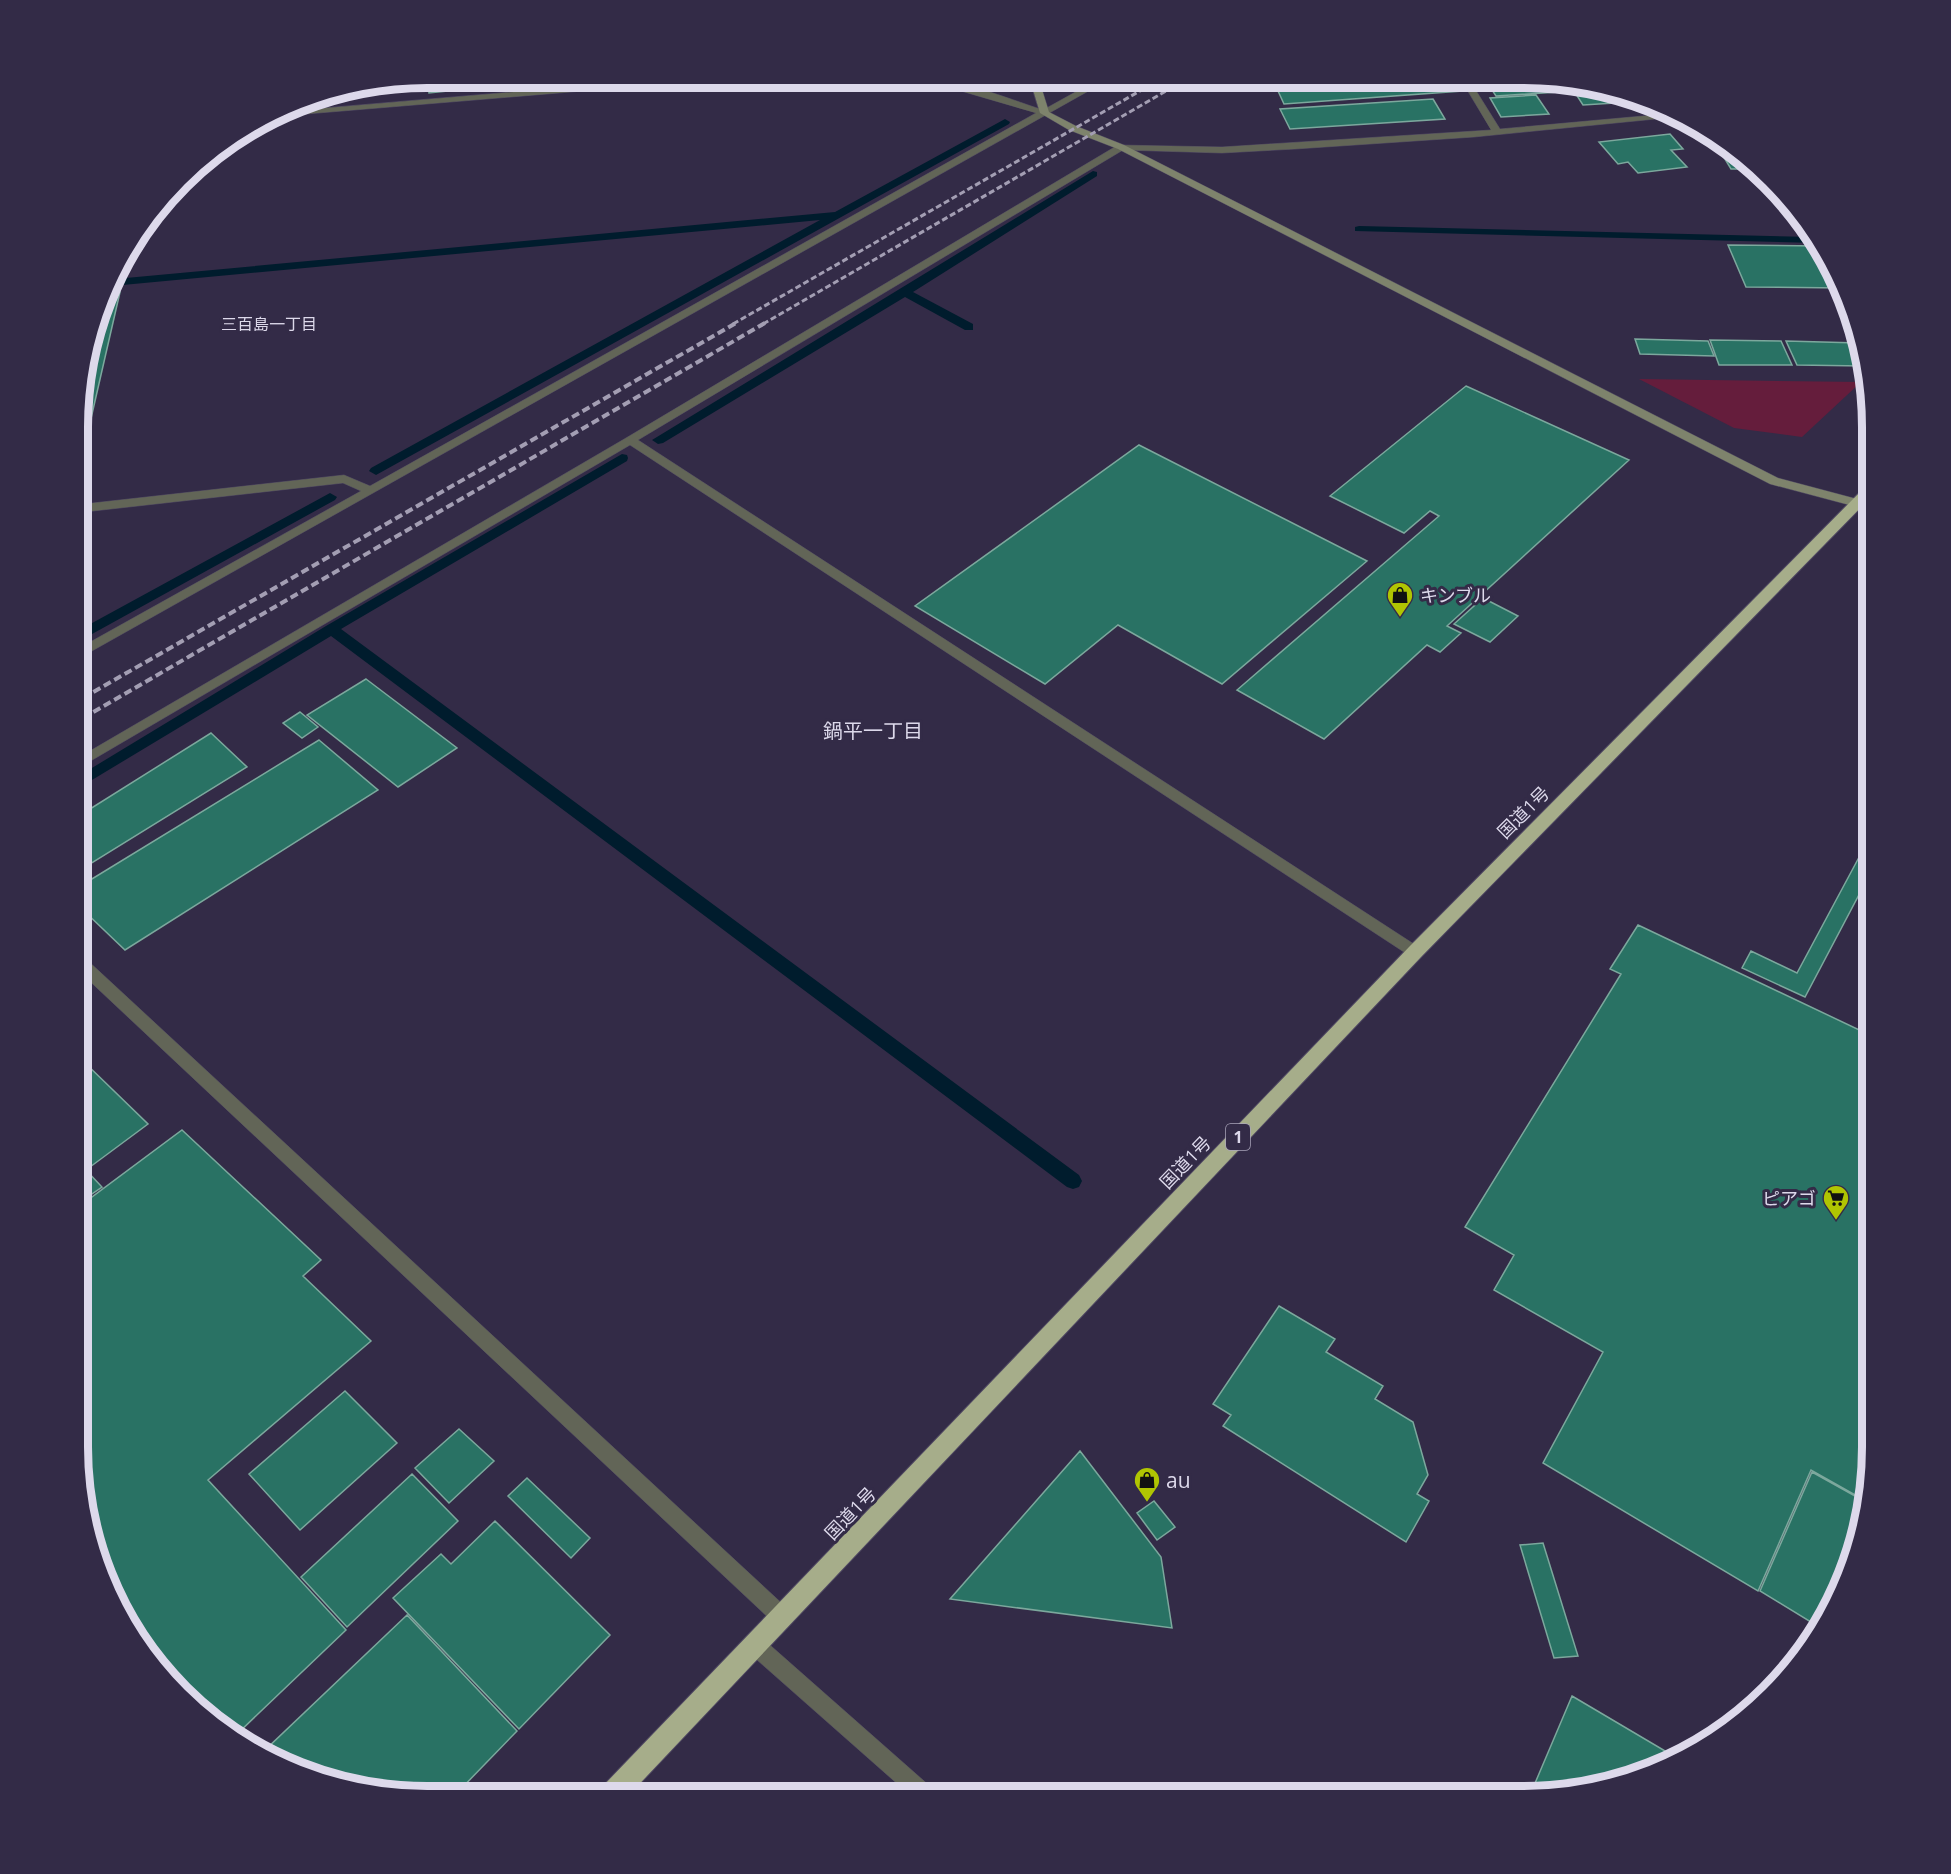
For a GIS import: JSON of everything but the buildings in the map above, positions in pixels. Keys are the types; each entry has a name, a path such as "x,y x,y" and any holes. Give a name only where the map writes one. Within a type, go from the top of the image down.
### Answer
{"highway":[{"name":"国道1号","path":"621,1786 1414,952 1862,508"}],"street":[{"path":"302,113 587,88"},
{"path":"964,88 1045,113 1074,129 1121,147 1774,480 1862,504"},
{"path":"1037,88 1045,113"},
{"path":"88,649 1089,88"},
{"path":"1470,88 1497,132"},
{"path":"88,757 630,441 1121,147 1222,150 1497,132 1659,117"},
{"path":"630,441 1414,952"},
{"path":"88,508 344,479 370,490"},
{"path":"88,970 781,1616"},
{"path":"755,1646 915,1786"}],"shaded area":[{"path":"1639,379 1860,382 1802,437 1734,428"}],"waterway":[{"path":"376,471 1005,122"},
{"path":"905,292 1093,174"},
{"path":"122,282 837,215"},
{"path":"1359,229 1805,240"},
{"path":"658,440 905,292"},
{"path":"905,292 969,327"},
{"path":"331,629 622,458"},
{"path":"88,631 330,497"},
{"path":"88,777 331,629"},
{"path":"331,629 1073,1181"}],"railway":[{"path":"733,324 1145,88"},
{"path":"763,324 1171,88"},
{"path":"88,695 736,323"},
{"path":"88,715 765,323"}],"place":[{"name":"キンブル","path":"1400,618"},
{"name":"ピアゴ","path":"1836,1221"},
{"name":"au","path":"1147,1503"}],"district":[{"name":"三百島一丁目","path":"269,324"},
{"name":"鍋平一丁目","path":"873,730"}]}
